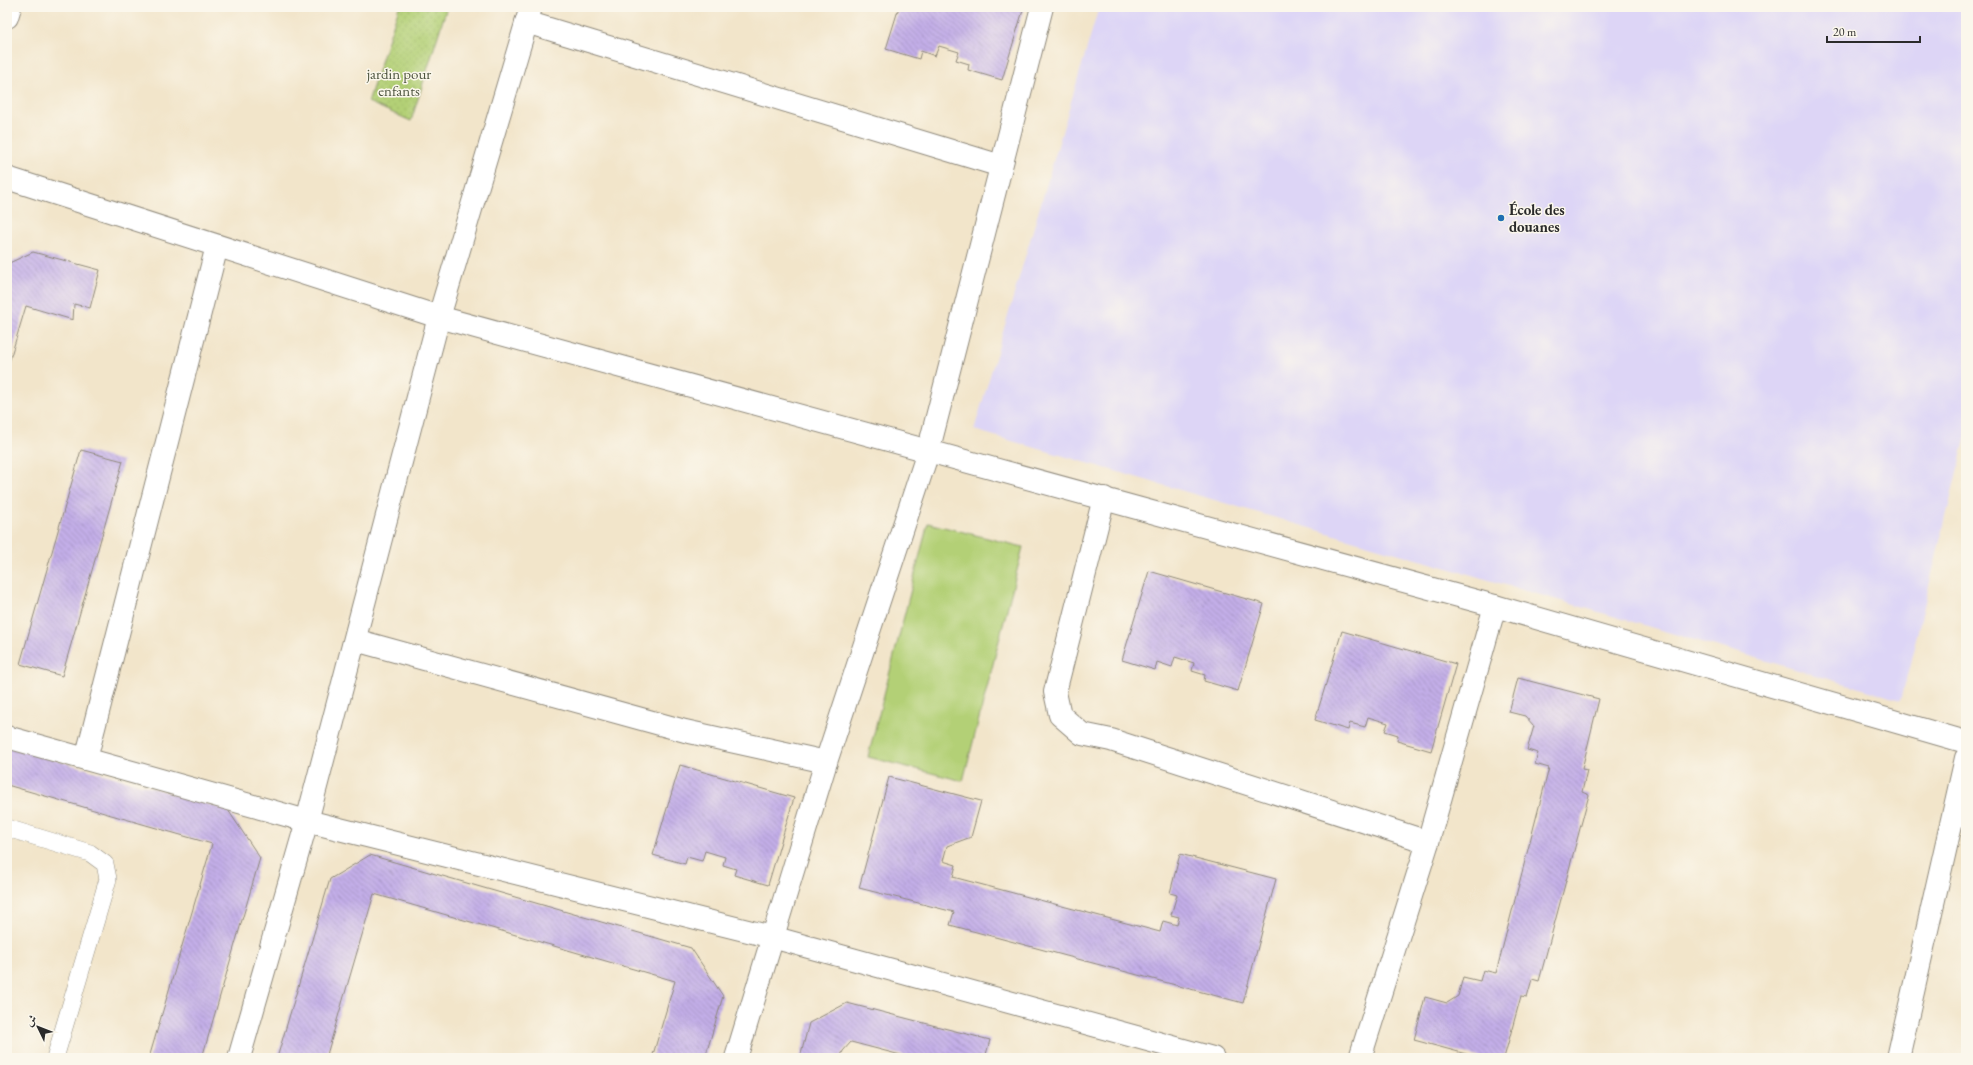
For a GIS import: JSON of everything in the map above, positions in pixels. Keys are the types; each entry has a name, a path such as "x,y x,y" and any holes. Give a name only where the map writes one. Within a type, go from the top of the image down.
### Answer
{"street":[{"path":"7,17 10,7"},
{"path":"736,1058 826,762 928,452 1042,7"},
{"path":"239,1058 307,821 439,317 528,15 1001,166"},
{"path":"7,178 439,317 1495,606 1966,742"},
{"path":"86,759 217,246"},
{"path":"1104,498 1055,692 1060,715 1082,734 1111,740 1428,842"},
{"path":"1360,1058 1428,842 1495,606"},
{"path":"355,640 685,731 826,762"},
{"path":"7,737 307,821 772,936 1213,1058"},
{"path":"1898,1058 1966,758"}],"lane":[{"path":"7,828 90,854 105,864 108,879 55,1058"}],"shaded area":[{"name":"École des douanes","path":"1099,7 1966,7 1966,435 1901,700 974,430"}],"green space":[{"name":"jardin pour enfants","path":"399,7 447,7 411,121 368,102"},
{"path":"928,523 1023,547 963,781 868,757"}],"building":[{"path":"899,7 1024,7 1002,80 968,70 969,64 956,60 959,52 939,46 935,56 921,51 919,59 886,49"},
{"path":"33,252 100,270 90,308 74,304 73,320 26,306 7,369 7,264"},
{"path":"81,450 123,461 62,676 20,664"},
{"path":"1149,571 1264,604 1238,691 1204,681 1205,675 1192,671 1194,663 1175,657 1172,667 1157,662 1155,670 1122,660"},
{"path":"1342,631 1456,664 1431,751 1397,741 1398,735 1385,731 1388,723 1368,717 1365,727 1350,723 1348,730 1315,720"},
{"path":"1518,678 1599,699 1582,769 1587,770 1582,792 1589,795 1539,981 1532,979 1527,997 1521,996 1504,1058 1481,1058 1414,1040 1425,997 1447,1003 1458,996 1463,977 1480,981 1483,970 1496,973 1549,768 1535,764 1538,753 1527,750 1534,726 1525,716 1509,712"},
{"path":"7,746 228,810 260,858 202,1058 149,1058 212,844 7,785"},
{"path":"680,765 794,798 768,885 734,875 736,869 723,865 725,857 705,851 702,861 687,857 685,864 653,855"},
{"path":"889,777 981,801 971,837 947,846 943,861 956,865 953,877 1160,932 1163,921 1177,925 1179,917 1171,915 1177,895 1170,893 1180,854 1276,879 1243,1003 950,925 954,912 859,888"},
{"path":"370,855 691,948 723,996 705,1058 652,1058 675,981 374,894 326,1058 277,1058 330,879"},
{"path":"847,1003 990,1040 985,1058 912,1058 851,1042 843,1051 840,1058 800,1058 809,1023"}],"place":[{"name":"École des douanes","path":"1501,218"}]}
